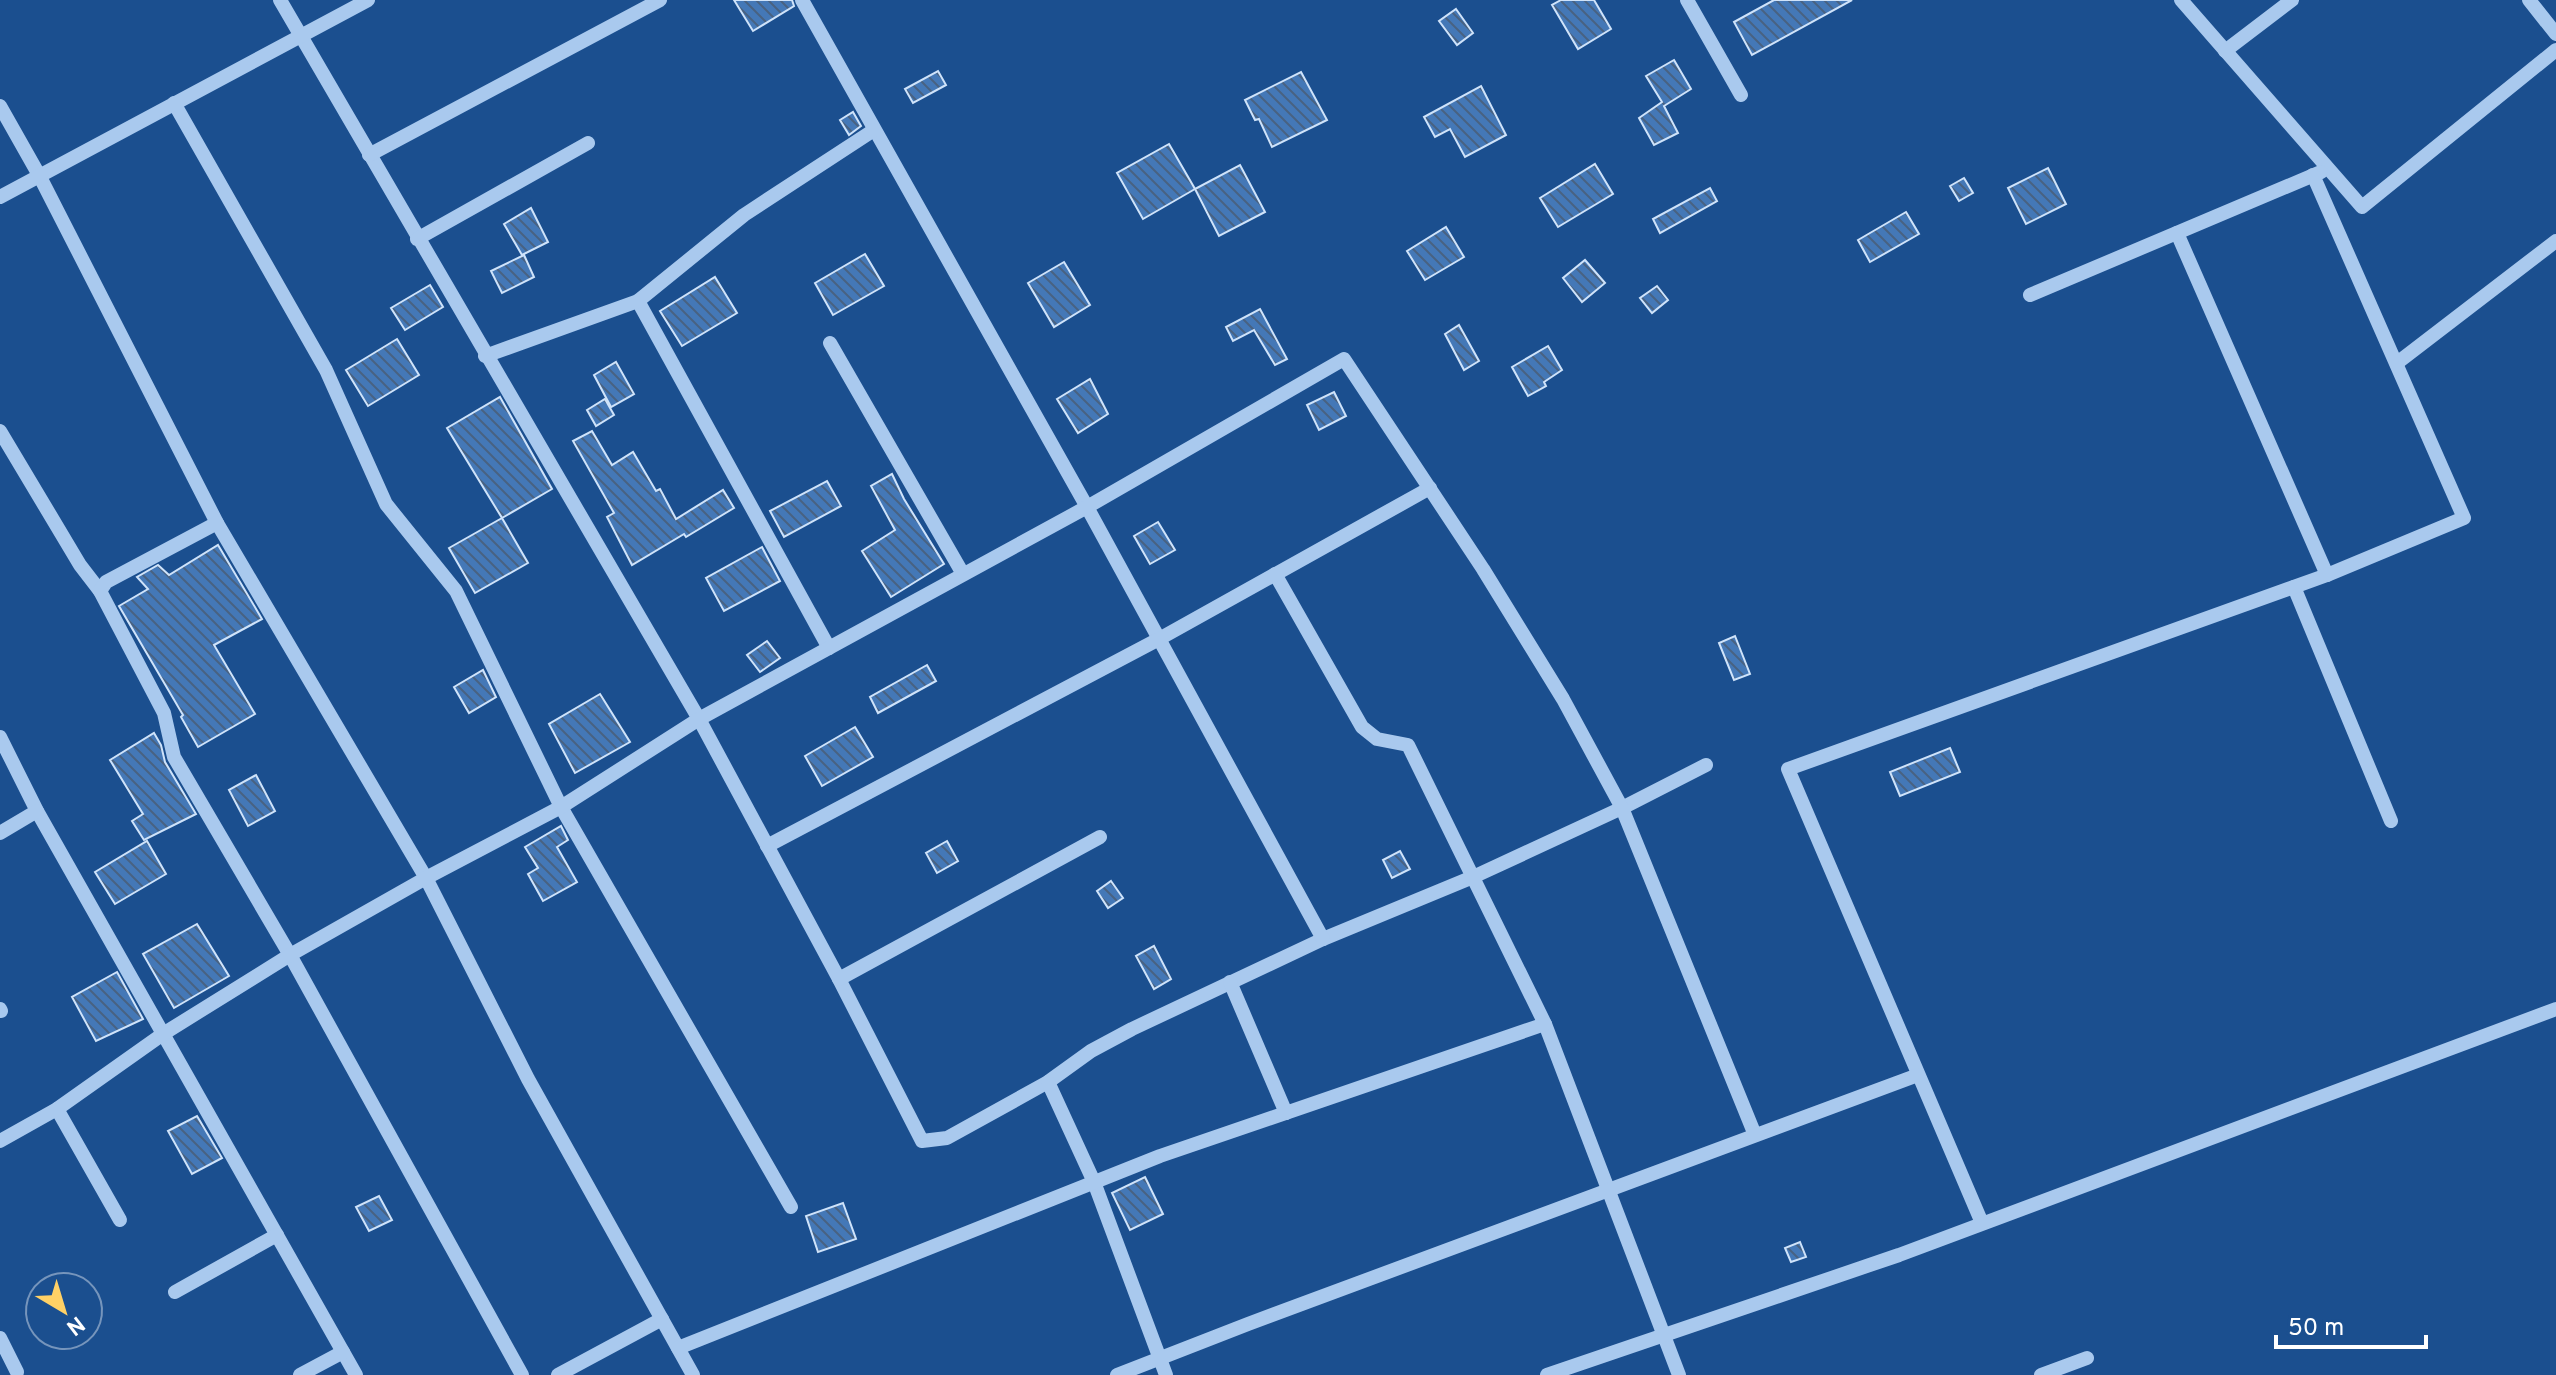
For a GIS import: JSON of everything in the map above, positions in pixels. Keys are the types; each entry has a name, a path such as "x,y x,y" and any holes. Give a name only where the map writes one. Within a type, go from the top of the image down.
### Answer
{"street":[{"path":"280,0 699,719 922,1141 947,1138 1048,1082 1091,1051 1132,1029 1323,939 1473,877 1706,765"},
{"path":"0,197 368,0"},
{"path":"369,155 660,0"},
{"path":"802,0 1087,507 1323,939"},
{"path":"1687,0 1741,95"},
{"path":"2181,0 2362,207 2556,50"},
{"path":"2225,51 2292,0"},
{"path":"2529,0 2556,34"},
{"path":"174,103 326,370 386,504 456,591 561,807 791,1207"},
{"path":"0,106 39,175 217,523 426,878 528,1079 693,1375"},
{"path":"485,356 638,301 744,215 874,130"},
{"path":"417,239 588,143"},
{"path":"2030,295 2328,169"},
{"path":"1982,1223 1788,769 2327,575 2464,518 2313,175"},
{"path":"2177,233 2327,575"},
{"path":"2397,363 2556,241"},
{"path":"638,301 829,648"},
{"path":"830,343 963,574"},
{"path":"0,1141 57,1109 163,1034 290,955 561,807 699,719 1087,507 1344,359 1483,569 1563,699 1622,808 1755,1135"},
{"path":"0,431 80,565 100,591 164,713 174,757 290,955 522,1375"},
{"path":"767,846 1159,639 1430,488"},
{"path":"100,591 106,582 217,523"},
{"path":"1275,574 1362,727 1377,739 1408,745 1545,1024 1679,1375"},
{"path":"2294,587 2391,821"},
{"path":"0,737 37,811 356,1375"},
{"path":"0,833 37,811"},
{"path":"839,979 1100,837"},
{"path":"1230,982 1286,1113"},
{"path":"1547,1375 1899,1255 2556,1009"},
{"path":"678,1348 1160,1156 1545,1024"},
{"path":"1117,1375 1918,1075"},
{"path":"1048,1082 1094,1182 1166,1375"},
{"path":"57,1109 120,1220"},
{"path":"175,1292 277,1235"},
{"path":"558,1375 662,1319"},
{"path":"0,1338 17,1372"},
{"path":"300,1375 343,1352"},
{"path":"2041,1375 2087,1358"}],"building":[{"path":"734,0 792,0 794,6 753,31"},
{"path":"1561,0 1594,0 1611,29 1578,49 1552,5"},
{"path":"1774,0 1852,0 1752,55 1734,22"},
{"path":"1456,9 1473,33 1457,45 1439,21"},
{"path":"1674,60 1691,89 1664,106 1678,133 1654,145 1639,118 1662,102 1646,76"},
{"path":"938,71 946,85 913,103 905,89"},
{"path":"1301,72 1327,120 1272,147 1259,119 1255,120 1245,100"},
{"path":"1481,86 1506,135 1465,157 1450,129 1435,137 1424,117"},
{"path":"853,112 861,126 849,135 840,120"},
{"path":"1169,144 1195,189 1143,219 1117,173"},
{"path":"1595,164 1613,194 1558,227 1540,198"},
{"path":"1240,165 1265,212 1219,236 1195,189"},
{"path":"2048,168 2066,204 2026,224 2008,188"},
{"path":"1964,178 1973,193 1959,201 1950,186"},
{"path":"1710,188 1717,201 1660,233 1653,219"},
{"path":"531,208 548,242 522,255 504,224"},
{"path":"1906,212 1919,234 1870,262 1858,240"},
{"path":"1446,227 1464,257 1425,280 1407,251"},
{"path":"865,254 884,286 833,315 815,283"},
{"path":"524,255 534,277 502,293 491,271"},
{"path":"1585,260 1605,283 1582,302 1563,278"},
{"path":"1064,262 1090,305 1054,327 1028,283"},
{"path":"715,277 737,313 682,346 660,311"},
{"path":"430,285 443,307 405,330 391,308"},
{"path":"1657,286 1668,300 1652,313 1640,298"},
{"path":"1260,309 1287,359 1275,365 1254,330 1233,341 1226,327"},
{"path":"1459,325 1479,361 1464,370 1445,334"},
{"path":"397,339 419,375 368,406 346,370"},
{"path":"1548,346 1562,370 1544,382 1546,386 1528,396 1512,367"},
{"path":"616,362 634,394 611,407 594,375"},
{"path":"1090,379 1108,414 1078,433 1057,399"},
{"path":"1334,392 1346,416 1319,430 1307,405"},
{"path":"500,397 552,489 502,518 447,428"},
{"path":"605,399 614,415 596,426 587,410"},
{"path":"592,431 612,465 633,452 656,491 660,489 676,519 723,490 734,508 632,565 607,517 614,513 573,441"},
{"path":"892,474 944,564 891,597 862,551 895,530 871,486"},
{"path":"827,481 841,506 784,537 770,511"},
{"path":"502,518 528,563 475,593 449,548"},
{"path":"1158,522 1175,550 1150,564 1134,536"},
{"path":"218,545 262,619 214,645 255,714 198,747 181,717 183,715 119,606 148,589 137,577 158,565 169,575"},
{"path":"762,547 780,581 724,611 706,578"},
{"path":"1735,636 1750,674 1734,680 1719,643"},
{"path":"767,641 780,658 760,672 747,655"},
{"path":"927,665 936,681 878,713 870,697"},
{"path":"483,670 496,697 469,713 454,687"},
{"path":"600,694 630,742 575,773 549,724"},
{"path":"855,727 873,757 822,786 805,756"},
{"path":"154,733 165,762 196,814 144,840 132,821 143,814 110,760"},
{"path":"1950,748 1960,772 1900,796 1890,772"},
{"path":"256,775 275,811 248,826 229,790"},
{"path":"561,826 568,840 557,847 577,882 543,901 528,874 538,868 525,847"},
{"path":"147,841 166,874 115,904 95,872"},
{"path":"947,841 958,861 937,873 926,853"},
{"path":"1400,851 1410,869 1392,878 1383,860"},
{"path":"1111,881 1123,898 1108,908 1097,891"},
{"path":"197,924 229,976 174,1008 143,954"},
{"path":"1154,946 1171,979 1154,989 1136,956"},
{"path":"117,972 143,1019 96,1041 72,997"},
{"path":"197,1116 222,1158 192,1174 168,1131"},
{"path":"1145,1177 1163,1214 1130,1230 1112,1193"},
{"path":"379,1196 392,1220 369,1231 356,1207"},
{"path":"843,1203 856,1239 818,1252 806,1216"},
{"path":"1800,1242 1806,1257 1791,1262 1785,1248"}]}
